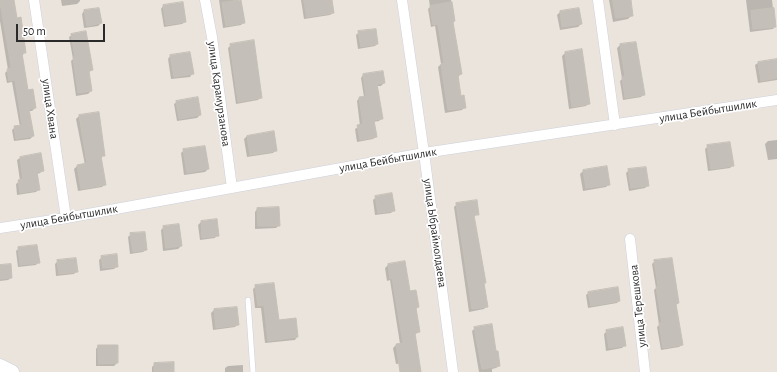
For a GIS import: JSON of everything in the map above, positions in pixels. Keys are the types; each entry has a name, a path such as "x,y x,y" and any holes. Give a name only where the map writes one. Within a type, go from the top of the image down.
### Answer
{"main road":[{"path":"0,366 12,372"}],"street":[{"name":"улица Хвана","path":"34,0 66,218"},
{"name":"улица Карамурзанова","path":"205,0 212,37 232,188"},
{"name":"улица Ыбраймолдаева","path":"402,0 453,372"},
{"path":"598,0 615,125"},
{"name":"улица Бейбытшилик","path":"0,228 66,218 424,154 777,100"},
{"name":"улица Терешкова","path":"630,239 645,372"}],"lane":[{"path":"248,300 253,372"}],"building":[{"path":"0,0 14,0 17,18 21,17 26,53 22,53 28,90 33,89 36,108 29,109 34,136 16,139 14,126 22,125 15,80 9,81 7,69 11,68"},
{"path":"241,0 245,23 226,26 222,3"},
{"path":"304,0 332,0 334,13 307,17"},
{"path":"613,0 631,0 633,16 616,18"},
{"path":"183,2 186,22 166,25 163,5"},
{"path":"452,2 455,21 453,22 462,74 458,75 461,96 464,95 466,108 448,110 441,64 444,63 438,24 433,25 430,6"},
{"path":"99,8 102,23 87,26 84,10"},
{"path":"579,8 582,24 562,27 560,11"},
{"path":"774,8 776,27 753,29 751,11"},
{"path":"376,29 378,44 361,47 358,31"},
{"path":"86,31 93,70 89,71 92,91 78,93 73,57 75,57 71,34"},
{"path":"254,40 262,98 238,102 230,44"},
{"path":"636,42 645,95 625,98 622,77 625,77 620,44"},
{"path":"582,49 590,104 572,107 565,52"},
{"path":"190,52 194,74 174,77 170,55"},
{"path":"777,59 777,78 761,81 758,62"},
{"path":"383,71 385,83 377,84 383,119 374,120 377,137 360,140 357,125 363,124 359,97 366,96 363,74"},
{"path":"198,97 201,115 179,119 176,101"},
{"path":"99,112 105,156 101,156 106,185 81,189 77,165 87,163 79,115"},
{"path":"274,131 277,151 250,155 247,136"},
{"path":"730,142 734,166 711,169 707,145"},
{"path":"205,146 209,169 187,173 183,149"},
{"path":"41,153 44,171 37,172 40,190 20,193 18,180 23,179 20,157"},
{"path":"607,166 610,185 586,188 583,170"},
{"path":"646,167 649,186 631,188 628,169"},
{"path":"392,193 395,211 378,213 375,196"},
{"path":"477,200 479,215 474,215 486,283 484,283 488,307 472,309 456,203"},
{"path":"279,207 280,226 258,226 257,208"},
{"path":"217,219 219,236 202,238 201,221"},
{"path":"179,224 182,246 166,248 163,226"},
{"path":"145,232 147,250 133,252 130,233"},
{"path":"37,245 40,263 20,265 18,247"},
{"path":"117,254 118,267 103,268 101,256"},
{"path":"76,258 78,272 59,274 57,260"},
{"path":"672,258 679,303 676,304 683,345 663,348 659,323 662,323 656,287 658,286 654,260"},
{"path":"405,261 410,291 416,290 419,307 416,308 420,332 415,333 421,372 400,372 396,344 403,343 392,278 390,279 388,264"},
{"path":"11,264 12,278 0,279 0,265"},
{"path":"274,283 279,320 296,318 298,337 268,341 264,305 258,306 255,285"},
{"path":"618,287 620,301 591,306 588,292"},
{"path":"237,307 239,325 216,328 214,309"},
{"path":"492,324 500,366 482,369 474,327"},
{"path":"623,327 626,346 609,348 606,330"},
{"path":"98,345 118,345 118,363 99,364"},
{"path":"174,362 174,372 154,372 154,363"}]}
